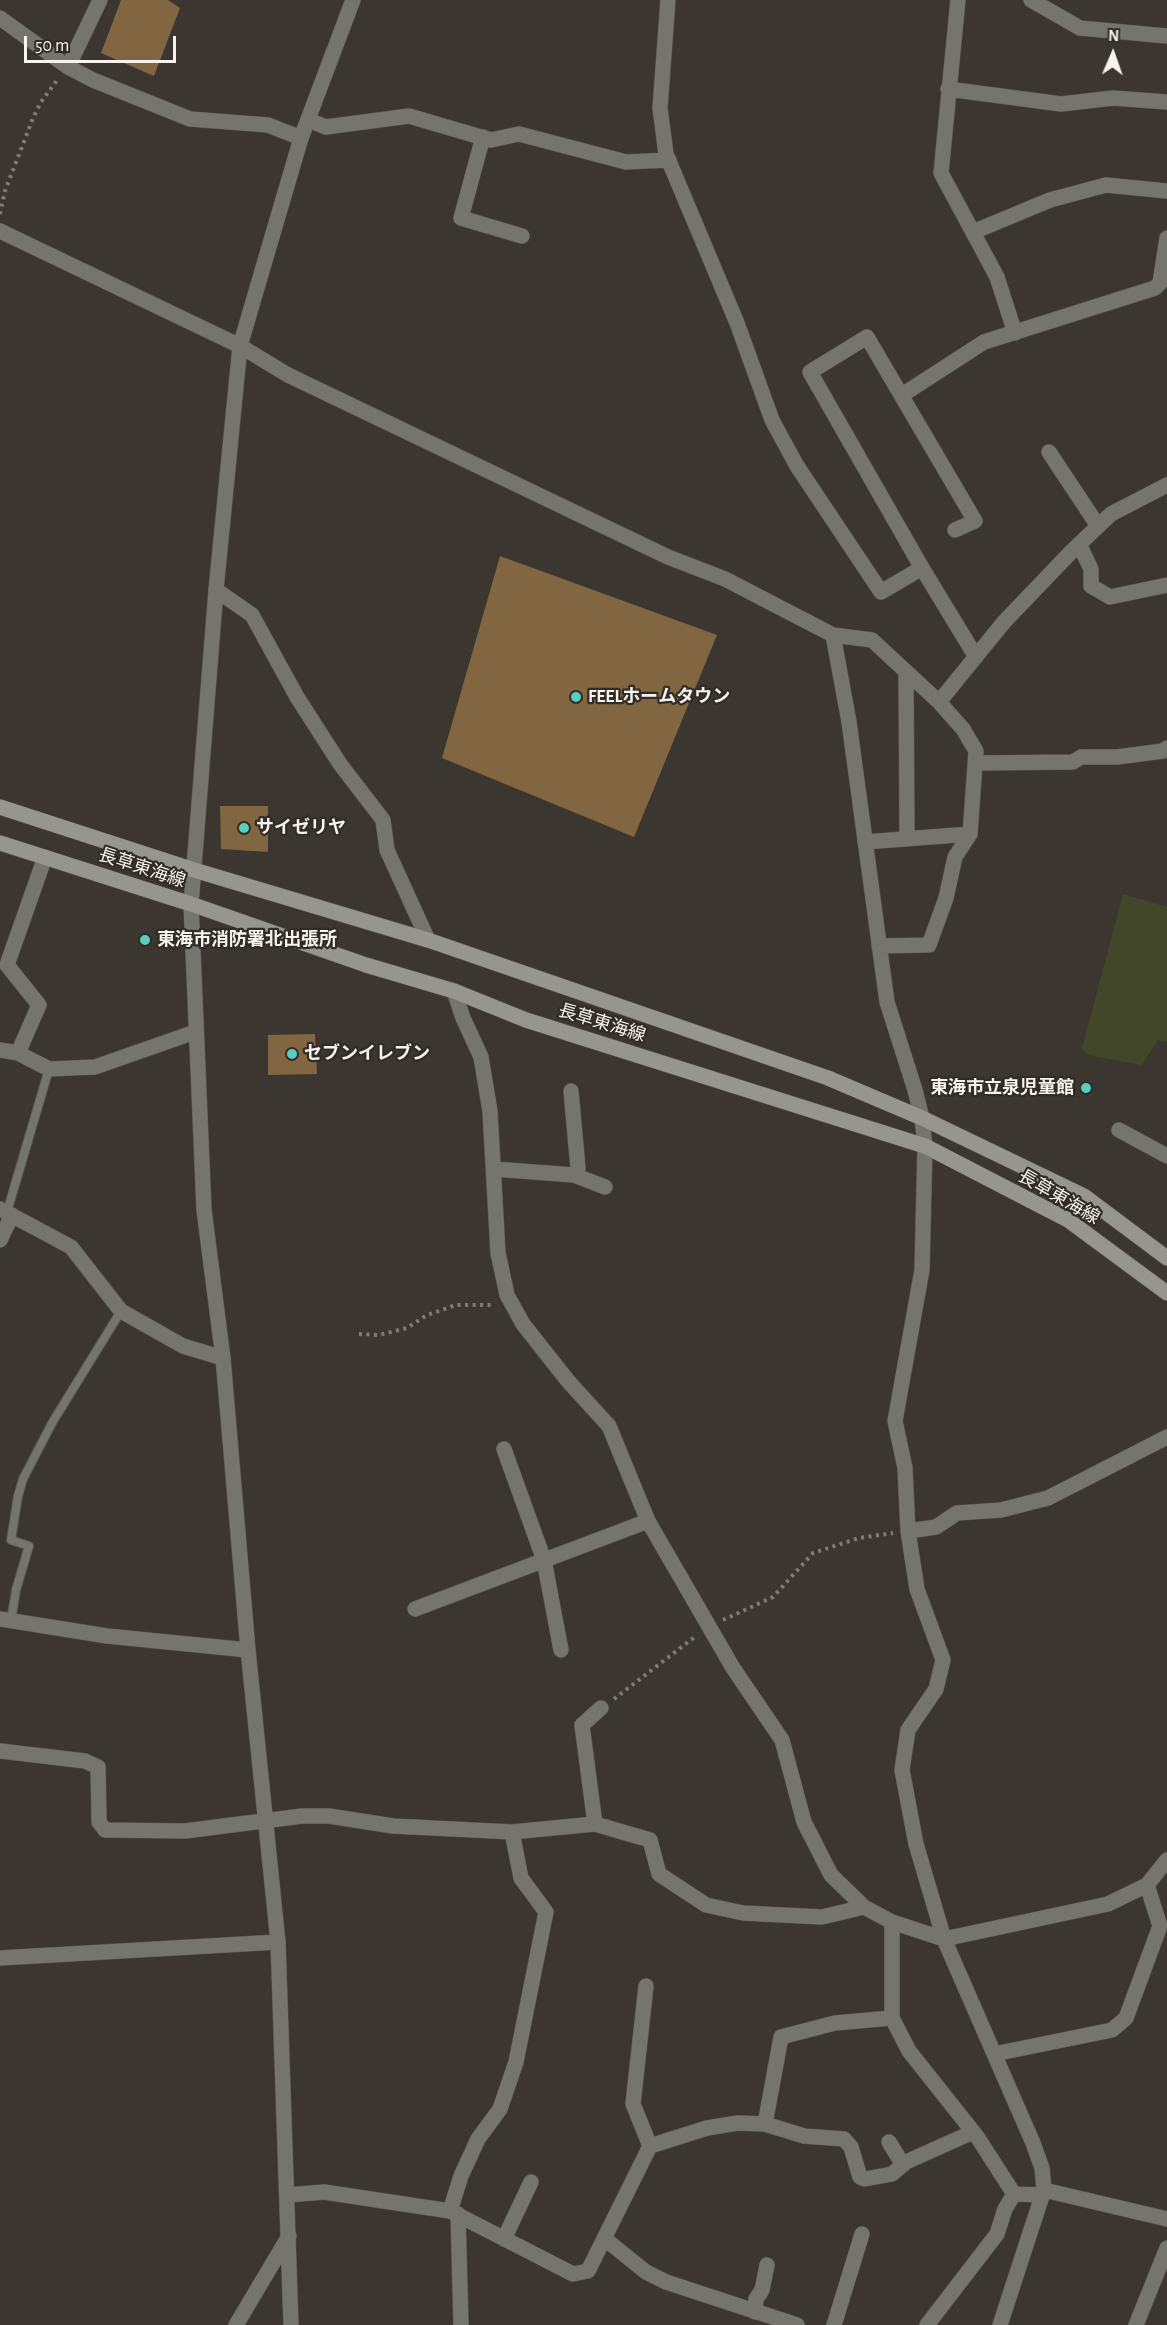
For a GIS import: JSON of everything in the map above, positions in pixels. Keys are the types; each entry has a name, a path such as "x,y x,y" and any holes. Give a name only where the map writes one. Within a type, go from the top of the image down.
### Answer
{"main road":[{"name":"長草東海線","path":"0,807 194,870 428,940 828,1078 922,1118 1083,1196 1167,1258"},
{"name":"長草東海線","path":"0,843 191,904 366,965 454,991 526,1020 925,1146 1068,1220 1167,1293"}],"street":[{"path":"68,67 100,0"},
{"path":"291,2325 279,1942 248,1650 223,1358 204,1210 191,904 216,590 240,346 301,138 353,0"},
{"path":"668,0 660,108 669,160 737,322 772,420 797,466 881,592 922,568"},
{"path":"958,0 941,173 998,277 1015,333"},
{"path":"1031,0 1080,28 1167,36"},
{"path":"0,18 68,67 93,80 190,119 268,125 301,138"},
{"path":"948,90 1062,104 1113,98 1167,102"},
{"path":"308,120 326,127 409,116 491,140 519,134 626,162 669,160"},
{"path":"483,137 461,218 522,236"},
{"path":"973,232 1050,201 1106,185 1167,191"},
{"path":"0,231 240,346 288,375 668,557 725,579 833,635 872,640 939,702 963,729 976,751 970,834 955,856 946,898 929,945 879,946"},
{"path":"902,395 984,342 1155,288 1160,283 1167,238"},
{"path":"956,530 975,520 867,337 810,372 922,568 976,657"},
{"path":"1048,452 1098,526"},
{"path":"939,702 1004,622 1079,544 1112,514 1167,485"},
{"path":"1079,544 1091,569 1091,586 1110,597 1167,585"},
{"path":"216,590 252,615 334,755 383,820 387,850 428,940"},
{"path":"833,635 849,722 887,1002 922,1118 925,1146 922,1270 895,1420 905,1468 908,1531 916,1589 943,1660 936,1689 908,1730 902,1770 916,1844 944,1939 1033,2142 1042,2168 1044,2192 999,2325"},
{"path":"906,672 907,839"},
{"path":"975,763 1073,762 1081,757 1117,757 1163,751 1167,748"},
{"path":"865,842 970,834"},
{"path":"18,1053 39,1005 7,965 45,857"},
{"path":"454,991 463,1018 482,1057 490,1111 498,1253 507,1295 523,1324 568,1381 609,1426 648,1521 708,1627 782,1740 804,1822 831,1875 864,1907 892,1922 944,1939 1108,1904 1147,1885 1167,1860"},
{"path":"0,1050 18,1053 50,1069 95,1067 195,1032"},
{"path":"571,1091 578,1168 574,1175"},
{"path":"1119,1130 1167,1156"},
{"path":"494,1169 574,1175 605,1187"},
{"path":"0,1240 6,1212 71,1247 121,1311 183,1346 223,1358"},
{"path":"908,1531 936,1527 957,1513 1001,1510 1048,1498 1167,1437"},
{"path":"504,1449 544,1560 561,1650"},
{"path":"415,1609 648,1521"},
{"path":"5,1620 107,1636 248,1650"},
{"path":"596,1824 582,1725 602,1708"},
{"path":"0,1751 85,1761 98,1767 99,1822 105,1830 185,1831 302,1816 329,1816 393,1826 512,1832 596,1824 650,1840 659,1874 706,1905 743,1913 822,1917 864,1907"},
{"path":"460,2325 454,2213 461,2176 478,2139 500,2109 516,2062 546,1912 521,1878 512,1832"},
{"path":"994,2055 1112,2030 1126,2018 1160,1926 1147,1885"},
{"path":"892,1922 892,2018 909,2050 973,2132 1014,2193"},
{"path":"0,1958 279,1942"},
{"path":"646,1986 633,2104 650,2146"},
{"path":"765,2124 781,2037 835,2023 892,2018"},
{"path":"288,2195 324,2192 454,2213 573,2274 588,2271 650,2146 707,2128 738,2123 765,2124 804,2136 844,2139 851,2147 860,2177 882,2177 973,2132"},
{"path":"889,2142 903,2165"},
{"path":"504,2239 531,2182"},
{"path":"1014,2193 1044,2192 1167,2219"},
{"path":"927,2325 997,2234 1005,2209 1014,2193"},
{"path":"834,2325 862,2234"},
{"path":"236,2325 289,2236"},
{"path":"605,2239 646,2272 666,2282 796,2325"},
{"path":"1136,2325 1167,2248"},
{"path":"755,2312 756,2299 762,2290 767,2265"}],"lane":[{"path":"6,1212 50,1069"},
{"path":"5,1620 29,1546 11,1540 23,1479 52,1423 121,1311"}],"path":[{"path":"0,215 5,190 33,118 41,102 68,67"},
{"path":"359,1334 379,1335 406,1328 427,1315 456,1305 498,1306"},
{"path":"602,1708 708,1627 773,1597 813,1553 859,1538 908,1531"}],"green space":[{"path":"1123,894 1167,907 1167,1042 1158,1040 1142,1065 1088,1055 1082,1048"}],"building":[{"path":"121,0 168,0 180,8 154,76 101,53"},
{"name":"FEELホームタウン","path":"500,556 717,635 634,837 442,758"},
{"name":"サイゼリヤ","path":"220,806 268,806 268,852 221,849"},
{"name":"セブンイレブン","path":"315,1034 317,1074 268,1075 268,1035"}],"place":[{"name":"FEELホームタウン","path":"576,697"},
{"name":"サイゼリヤ","path":"244,828"},
{"name":"東海市消防署北出張所","path":"145,940"},
{"name":"セブンイレブン","path":"292,1054"},
{"name":"東海市立泉児童館","path":"1086,1088"}]}
